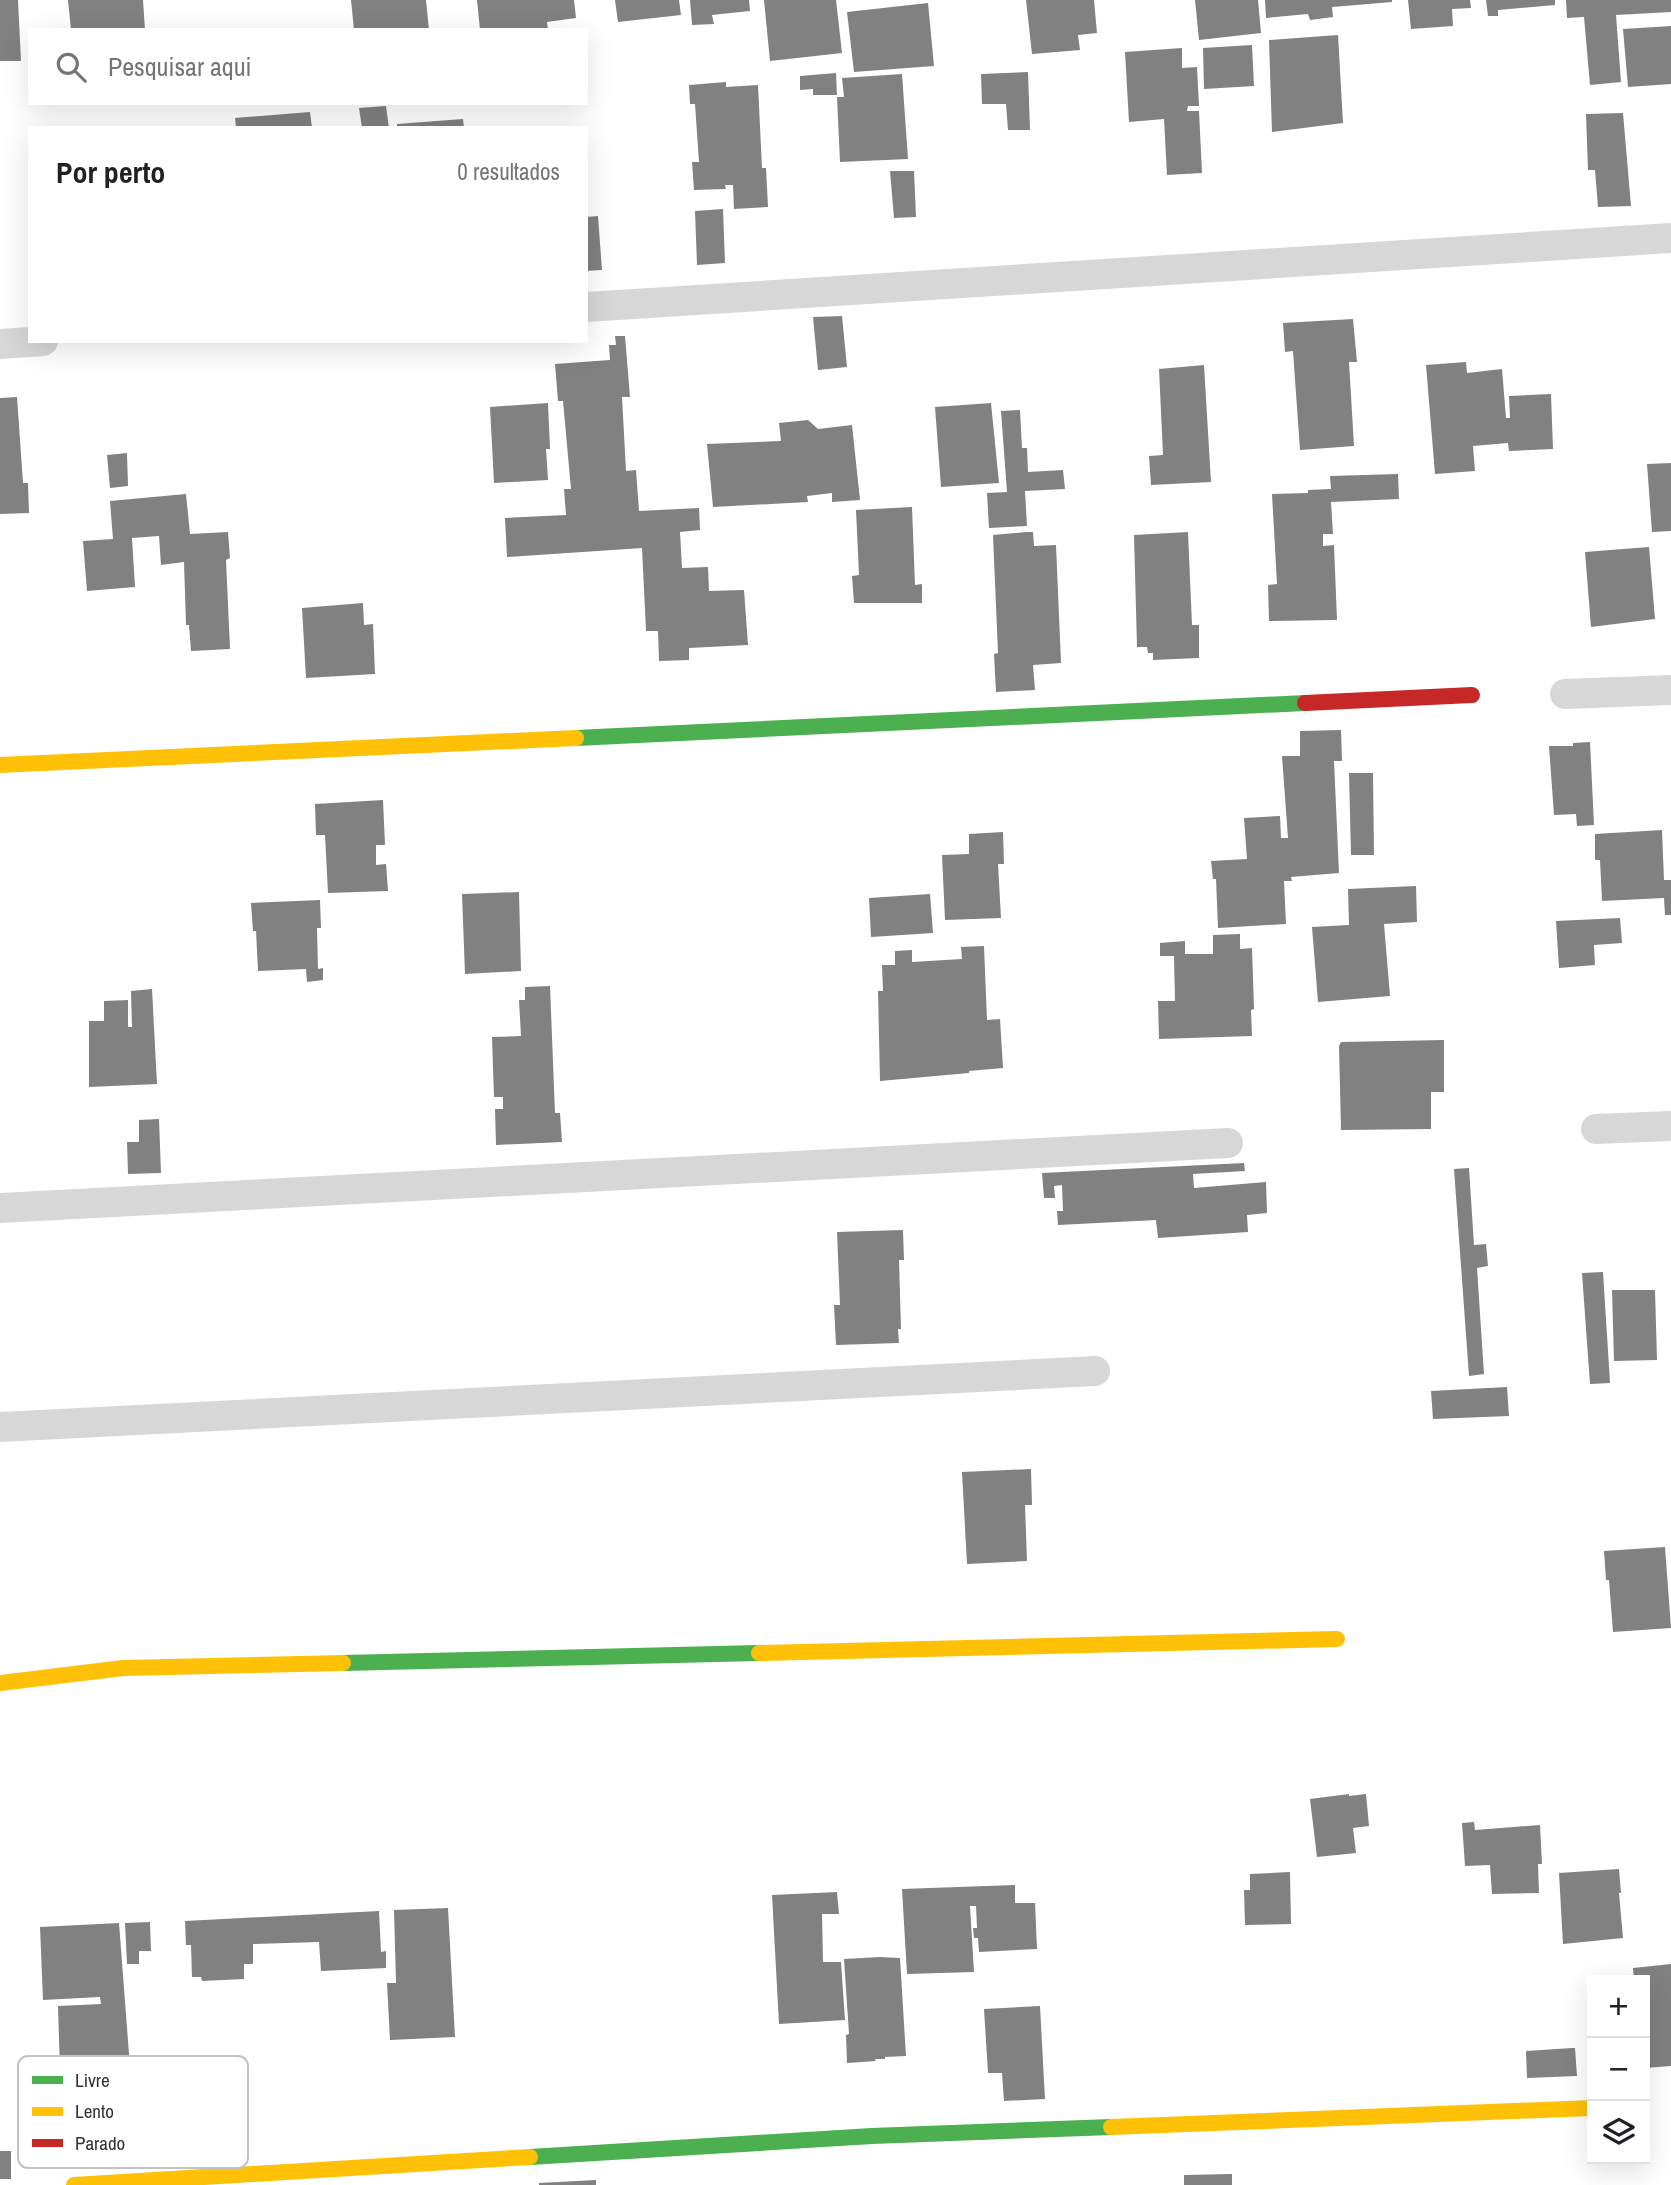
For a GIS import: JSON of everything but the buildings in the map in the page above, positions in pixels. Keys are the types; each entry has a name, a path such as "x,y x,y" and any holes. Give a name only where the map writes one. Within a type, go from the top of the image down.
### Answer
{"street":[{"path":"588,307 1671,238"},
{"path":"0,344 28,342"},
{"path":"1565,694 1671,690"},
{"path":"0,765 1472,695"},
{"path":"1596,1129 1671,1126"},
{"path":"0,1208 1228,1143"},
{"path":"0,1427 1095,1371"},
{"path":"0,1683 123,1668 1337,1639"},
{"path":"74,2185 872,2136 1587,2108"}],"traffic: fast":[{"path":"576,738 1305,703"},
{"path":"343,1663 759,1653"},
{"path":"530,2157 872,2136 1111,2127"}],"traffic: slow":[{"path":"0,765 576,738"},
{"path":"759,1653 1337,1639"},
{"path":"0,1683 123,1668 343,1663"},
{"path":"1111,2127 1587,2108"},
{"path":"74,2185 530,2157"}],"traffic: jam":[{"path":"1305,703 1472,695"}]}
